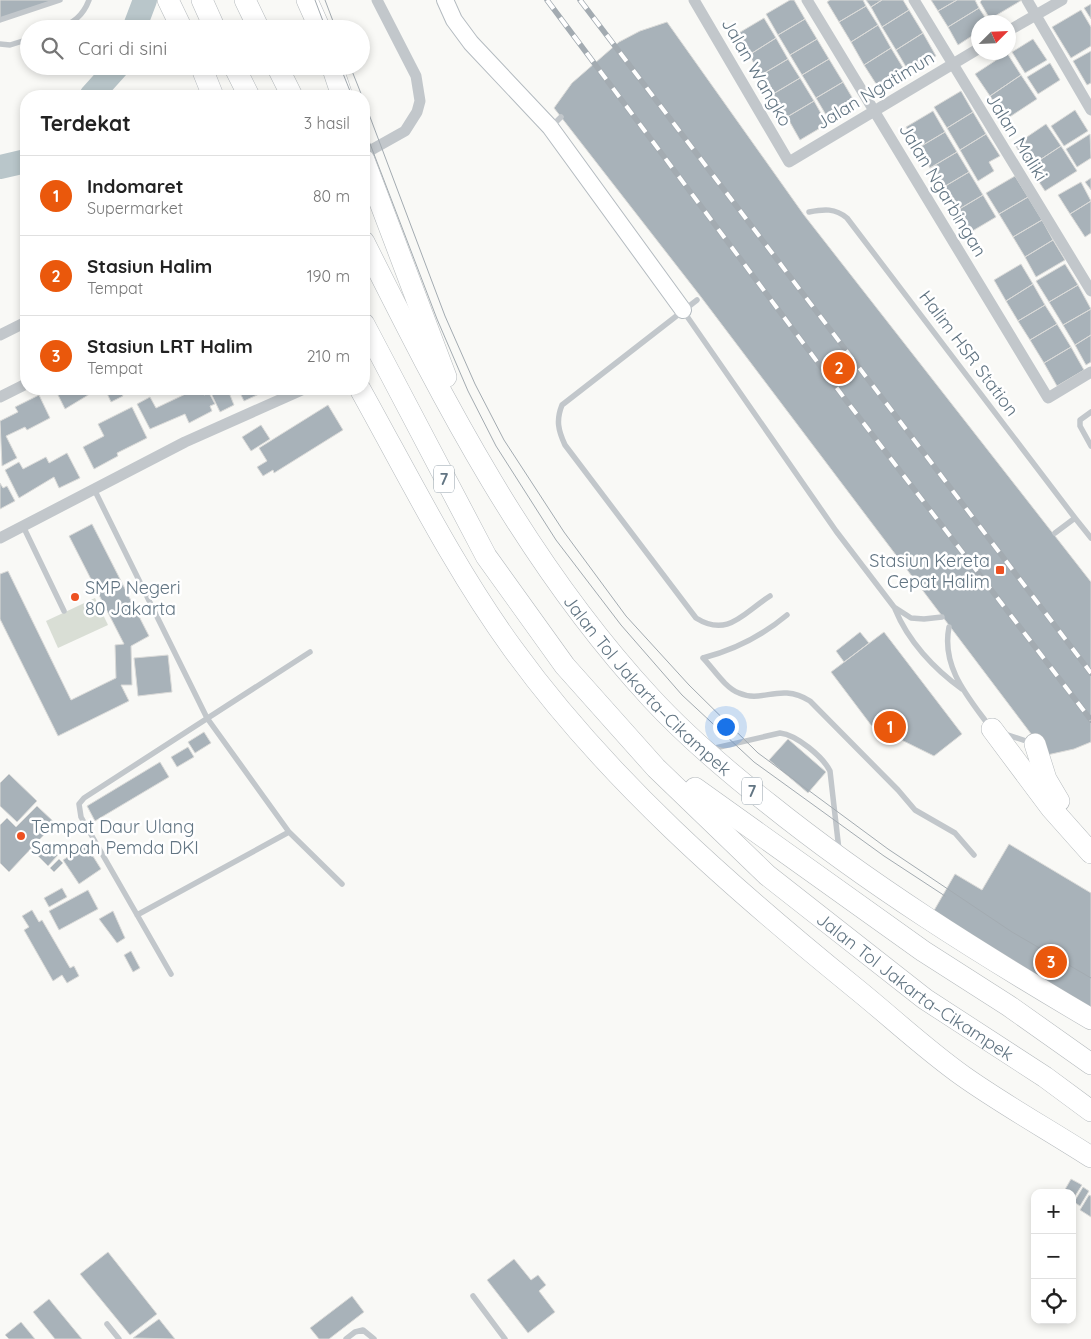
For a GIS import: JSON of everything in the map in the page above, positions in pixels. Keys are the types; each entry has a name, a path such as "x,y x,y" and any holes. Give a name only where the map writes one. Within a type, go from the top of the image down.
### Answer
{"highway":[{"path":"168,0 178,20"},
{"path":"202,0 211,20"},
{"path":"245,0 255,20"},
{"path":"307,0 316,20"},
{"path":"204,75 211,90"},
{"path":"238,75 246,90"},
{"path":"282,75 289,90"},
{"path":"335,75 340,90"},
{"path":"370,176 420,314 490,481"},
{"name":"Jalan Tol Jakarta–Cikampek","path":"370,254 438,391 490,481 546,569 589,626 652,699 704,751 840,860 959,940 1091,1019"},
{"name":"Jalan Tol Jakarta–Cikampek","path":"370,335 486,556 565,666 656,768 767,875 925,1000 1045,1077 1091,1111"},
{"path":"363,395 460,568 513,649 564,714 613,769 687,842 780,927 963,1076 1091,1157"},
{"path":"992,729 1051,808 1091,853"},
{"path":"1036,743 1046,779 1060,802 1091,834"},
{"name":"Jalan Tol Jakarta–Cikampek","path":"640,748 662,761 731,815 915,946 1017,1011 1091,1064"}],"street":[{"path":"370,151 400,134 412,122 417,112 419,88 411,67 377,0"},
{"name":"Jalan Wangko","path":"694,0 790,162"},
{"name":"Jalan Ngarbingan","path":"807,0 1048,398 1091,372"},
{"name":"Jalan Maliki","path":"914,0 1091,291"},
{"path":"1027,0 1091,110"},
{"path":"1016,26 1062,0"},
{"path":"438,1 471,43 556,122 683,310"},
{"name":"Jalan Ngatimun","path":"790,162 971,53"},
{"path":"0,335 20,325"},
{"path":"0,398 20,387"},
{"path":"0,538 185,442 291,395"}],"lane":[{"path":"0,20 60,0"},
{"path":"76,20 85,11 89,0"},
{"path":"0,44 10,45 20,42"},
{"name":"Halim HSR Station","path":"809,212 827,209 836,210 847,218 1091,538"},
{"path":"697,300 562,405 557,417 558,431 565,445 696,618 708,626 721,627 733,622 770,596"},
{"path":"683,310 836,531 894,607 902,625 927,657 948,679 963,690"},
{"path":"1091,412 1080,420 1080,426 1091,446"},
{"path":"94,490 207,718 288,832 342,884"},
{"path":"1055,533 1075,518"},
{"path":"23,526 64,611"},
{"path":"894,607 911,618 942,617"},
{"path":"788,615 773,626 726,652 702,658 736,692 748,697 782,692 798,694 810,701 898,790 915,810 956,832 974,855"},
{"path":"949,626 947,652 963,690 992,729 1036,743"},
{"path":"170,974 81,817 79,804 84,798 310,652"},
{"path":"704,751 780,733 789,734 797,740 826,764 830,771 840,860"},
{"path":"137,915 288,832"},
{"path":"472,1296 506,1339"},
{"path":"107,1324 119,1339"},
{"path":"346,1339 355,1332 363,1330 374,1339"}],"shaded area":[{"path":"95,598 108,625 58,648 46,621"}],"building":[{"path":"0,0 56,0 0,19"},
{"path":"790,0 794,0 805,19 778,35 766,14"},
{"path":"830,0 863,0 866,6 839,22 827,2"},
{"path":"866,0 882,0 871,7"},
{"path":"882,0 903,0 909,10 882,27 871,7"},
{"path":"931,0 957,0 938,11"},
{"path":"957,0 975,0 979,8 948,27 938,11"},
{"path":"982,0 1022,0 997,15 988,15 980,2"},
{"path":"1091,4 1091,19 1084,8"},
{"path":"866,6 878,25 851,42 839,22"},
{"path":"979,8 984,15 971,15 971,37 958,45 948,27"},
{"path":"909,10 923,33 896,50 882,27"},
{"path":"1081,10 1091,27 1091,46 1071,58 1052,27"},
{"path":"764,18 776,38 749,55 737,34"},
{"path":"805,19 817,39 790,55 778,35"},
{"path":"667,22 804,215 1091,582 1091,742 1074,749 1047,755 701,297 554,108 572,83 619,42 640,31"},
{"path":"878,25 891,48 864,65 851,42"},
{"path":"923,33 936,56 909,72 896,50"},
{"path":"776,38 788,59 761,75 749,55"},
{"path":"817,39 829,59 802,75 790,55"},
{"path":"1033,39 1047,60 1025,73 1016,58 1016,50"},
{"path":"891,48 905,71 878,87 864,65"},
{"path":"1091,51 1091,83 1087,85 1073,61"},
{"path":"788,59 800,78 773,94 761,75"},
{"path":"829,59 843,82 816,98 802,75"},
{"path":"996,60 1011,60 1021,75 990,96 975,74"},
{"path":"1050,63 1060,80 1038,94 1027,77"},
{"path":"1021,75 1037,99 1005,120 990,96"},
{"path":"800,78 814,101 787,117 773,94"},
{"path":"843,82 856,104 829,120 816,98"},
{"path":"961,91 973,112 947,128 934,107"},
{"path":"814,101 827,124 800,140 787,117"},
{"path":"1075,110 1088,131 1064,146 1051,126"},
{"path":"933,111 945,132 918,148 906,127"},
{"path":"973,112 986,134 960,150 947,128"},
{"path":"1046,124 1061,146 1029,167 1015,145"},
{"path":"945,132 957,152 930,168 918,148"},
{"path":"986,134 1000,156 989,162 994,171 978,181 960,150"},
{"path":"1090,134 1091,158 1077,167 1066,149"},
{"path":"1061,146 1077,171 1045,191 1029,167"},
{"path":"957,152 969,172 942,188 930,168"},
{"path":"969,172 983,195 956,211 942,188"},
{"path":"1015,176 1028,197 999,214 986,193"},
{"path":"1091,178 1091,190 1085,182"},
{"path":"1081,182 1091,201 1070,214 1058,195"},
{"path":"983,195 996,217 969,233 956,211"},
{"path":"1028,197 1042,220 1013,237 999,214"},
{"path":"1091,201 1091,233 1085,237 1070,214"},
{"path":"1042,220 1053,240 1025,257 1013,237"},
{"path":"1053,240 1065,260 1036,277 1025,257"},
{"path":"1021,264 1033,284 1006,301 994,280"},
{"path":"1065,264 1078,285 1049,302 1036,281"},
{"path":"1033,284 1045,305 1018,321 1006,301"},
{"path":"1078,285 1091,309 1063,325 1049,302"},
{"path":"1045,305 1057,324 1030,340 1018,321"},
{"path":"1091,309 1091,335 1075,345 1063,325"},
{"path":"1057,324 1071,347 1044,363 1030,340"},
{"path":"1091,335 1091,362 1086,365 1075,345"},
{"path":"1071,347 1084,370 1057,386 1044,363"},
{"path":"39,395 50,418 27,430 25,427 6,436 17,458 2,466 0,421 18,412 15,407"},
{"path":"58,395 88,395 65,409"},
{"path":"108,395 123,396 111,402"},
{"path":"183,395 210,395 215,404 210,406 212,411 189,423 185,414 150,429 137,404 150,397 156,408"},
{"path":"212,395 230,395 234,405 220,412"},
{"path":"241,395 257,395 244,401"},
{"path":"328,405 343,430 274,473 273,470 263,476 257,467 267,461 259,448"},
{"path":"132,407 147,438 117,453 118,456 94,469 83,447 104,436 98,424"},
{"path":"261,425 270,439 251,451 242,437"},
{"path":"67,453 80,478 59,488 54,477 19,498 5,470 19,462 23,469 46,457 49,463"},
{"path":"0,483 3,488 7,486 15,501 0,509"},
{"path":"92,524 149,636 131,646 132,685 121,685 129,701 58,736 0,619 0,574 8,571 71,700 116,678 115,645 124,644 69,536"},
{"path":"860,632 869,643 844,662 836,651"},
{"path":"884,632 962,734 934,756 871,725 831,672"},
{"path":"168,655 172,692 138,696 134,658"},
{"path":"204,732 211,743 195,753 188,742"},
{"path":"788,739 826,772 808,793 769,760"},
{"path":"188,747 194,757 177,767 171,757"},
{"path":"160,762 169,777 95,821 87,806"},
{"path":"9,774 37,801 17,822 0,806 0,783"},
{"name":"Tempat Daur Ulang Sampah Pemda DKI","path":"37,806 55,823 9,872 0,863 0,825 7,818 16,827"},
{"path":"1009,844 1091,893 1091,1009 932,914 955,874 982,890"},
{"path":"86,845 101,869 79,884 63,860"},
{"path":"48,846 58,855 48,866 38,856"},
{"path":"59,859 63,863 54,872 50,868"},
{"path":"62,888 67,897 49,907 44,898"},
{"path":"88,890 98,909 59,930 49,911"},
{"path":"32,910 39,922 42,920 70,968 74,966 79,976 67,983 62,975 53,981 24,930 29,927 22,916"},
{"path":"113,911 125,938 117,943 99,919"},
{"path":"131,951 140,968 133,972 124,955"},
{"path":"1071,1179 1082,1185 1076,1195 1076,1189 1065,1189"},
{"path":"1083,1187 1089,1191 1080,1206 1076,1203 1076,1199"},
{"path":"1089,1195 1091,1196 1091,1217 1080,1210"},
{"path":"108,1252 157,1314 130,1335 80,1274"},
{"path":"514,1259 531,1280 538,1275 546,1285 539,1291 555,1312 528,1333 487,1280"},
{"path":"352,1296 364,1312 329,1339 319,1339 310,1328"},
{"path":"49,1299 82,1339 55,1339 33,1312"},
{"path":"159,1319 175,1339 133,1338"},
{"path":"21,1322 35,1339 9,1339 5,1335"}],"waterway":[{"path":"137,20 145,0"},
{"path":"96,90 110,75"},
{"path":"0,167 20,162"}],"tram line":[{"path":"315,0 323,20"},
{"path":"325,0 333,20"},
{"path":"344,75 350,90"},
{"path":"354,75 360,90"},
{"path":"370,117 445,316 475,384 504,440 564,532 626,616 689,685 758,753 888,849 1012,932 1091,978"},
{"path":"370,144 437,319 468,391 496,446 556,540 621,625 682,695 754,762 884,856 945,896"}],"railway":[{"path":"547,0 845,399 1091,720"},
{"path":"580,0 1091,673"}],"place":[{"name":"Stasiun Halim","path":"839,368"},
{"name":"Stasiun Kereta Cepat Halim","path":"1000,570"},
{"name":"SMP Negeri 80 Jakarta","path":"75,597"},
{"name":"Indomaret","path":"890,727"},
{"name":"Tempat Daur Ulang Sampah Pemda DKI","path":"21,836"},
{"name":"Stasiun LRT Halim","path":"1051,962"}]}
